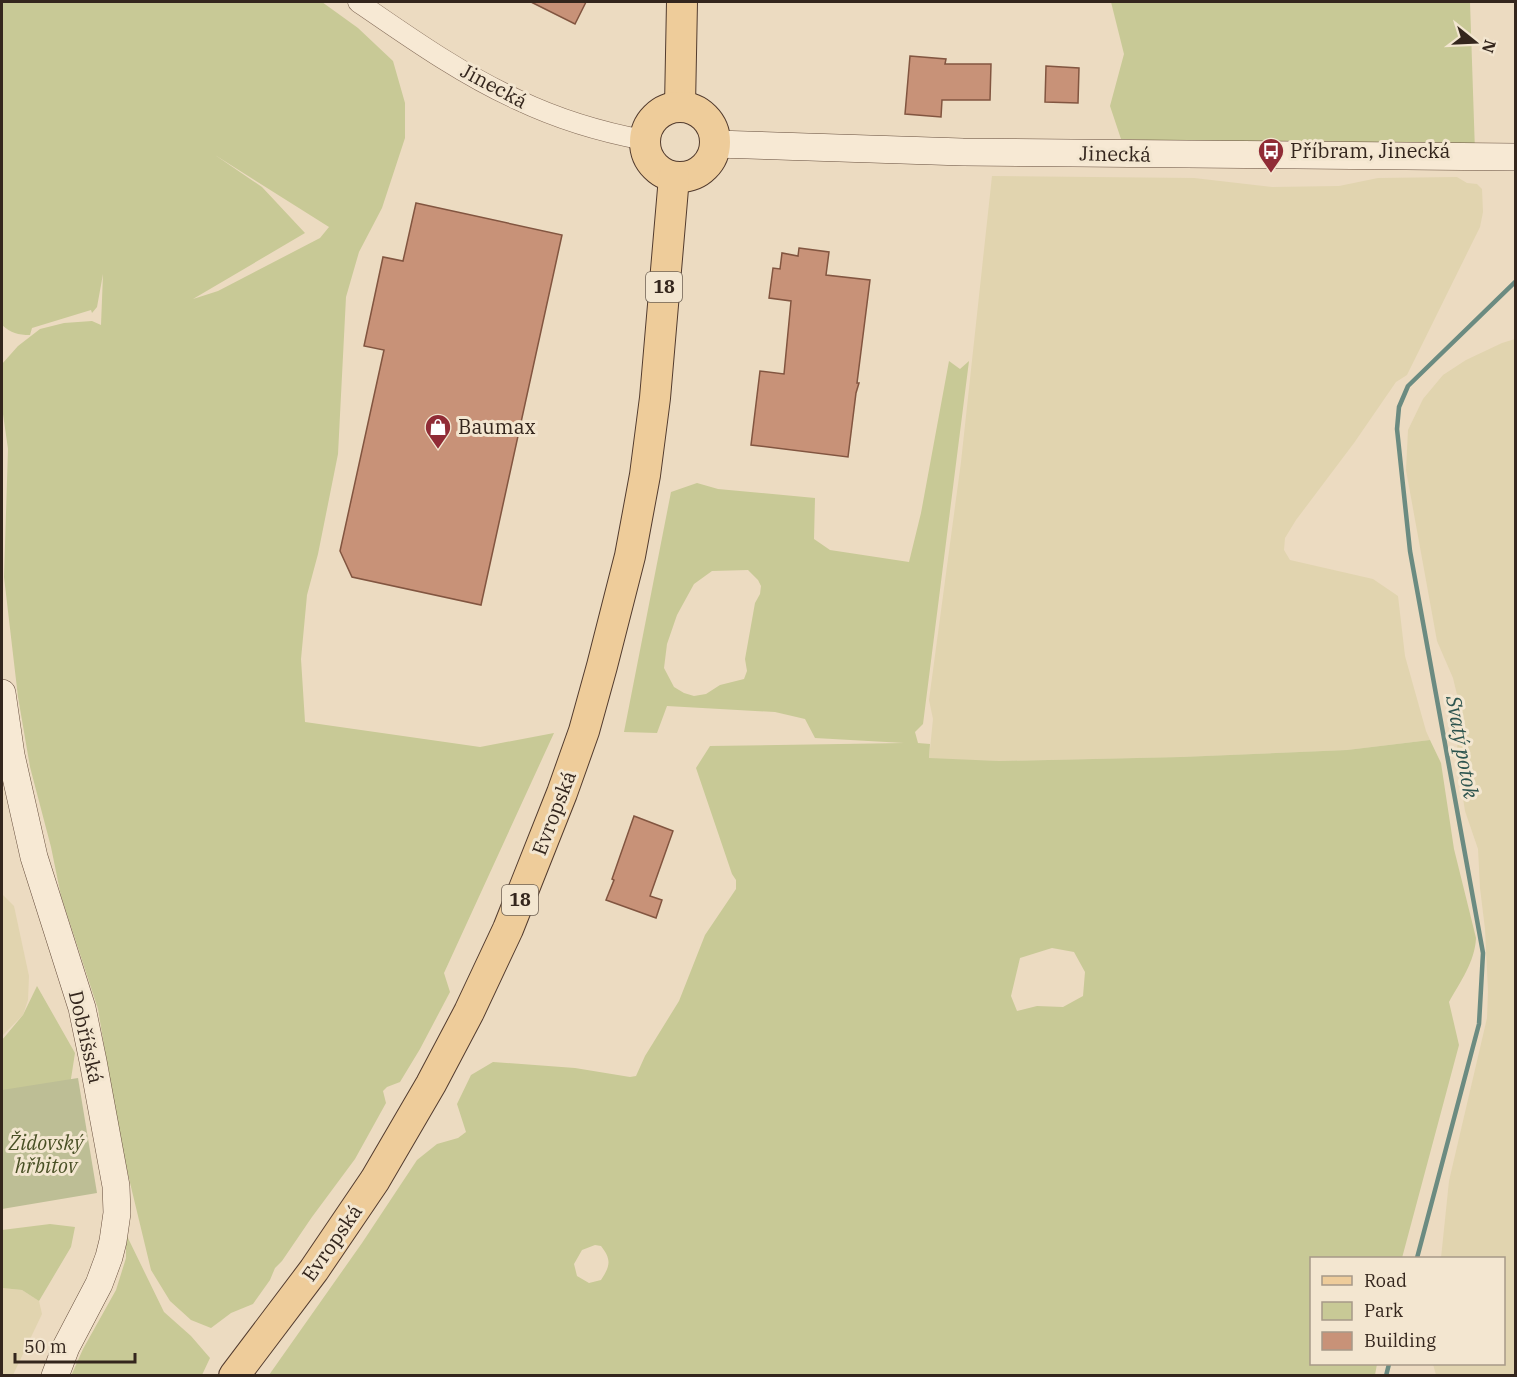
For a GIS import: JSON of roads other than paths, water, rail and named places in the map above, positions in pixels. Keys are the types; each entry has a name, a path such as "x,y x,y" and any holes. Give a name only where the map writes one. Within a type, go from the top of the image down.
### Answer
{"main road":[{"path":"680,106 682,2"},
{"path":"680,106 689,107 703,115 712,128 715,144 710,160 698,172 691,176 674,177 652,164 644,140 653,119 665,109 680,106"},
{"name":"Jinecká","path":"715,144 952,152 1515,158"},
{"name":"Evropská","path":"234,1376 308,1279 351,1216 431,1084 470,1012 508,929 562,793 584,731 602,666 630,556 645,475 655,398 674,177"},
{"name":"Dobříšská","path":"2,693 11,755 34,857 82,1008 116,1186 117,1213 109,1257 99,1284 66,1347 56,1376"}],"street":[{"name":"Jinecká","path":"358,2 420,45 517,100 548,114 584,126 644,140"}],"waterway":[{"name":"Svatý potok","path":"1417,1257 1479,1024 1483,953 1410,551 1397,429 1399,407 1408,386 1516,281"},
{"name":"Svatý potok","path":"1386,1376 1389,1365"}],"place":[{"name":"Příbram, Jinecká","path":"1271,174"},
{"name":"Baumax","path":"438,450"}],"park label":[{"name":"Židovský hřbitov","path":"46,1154"}]}
